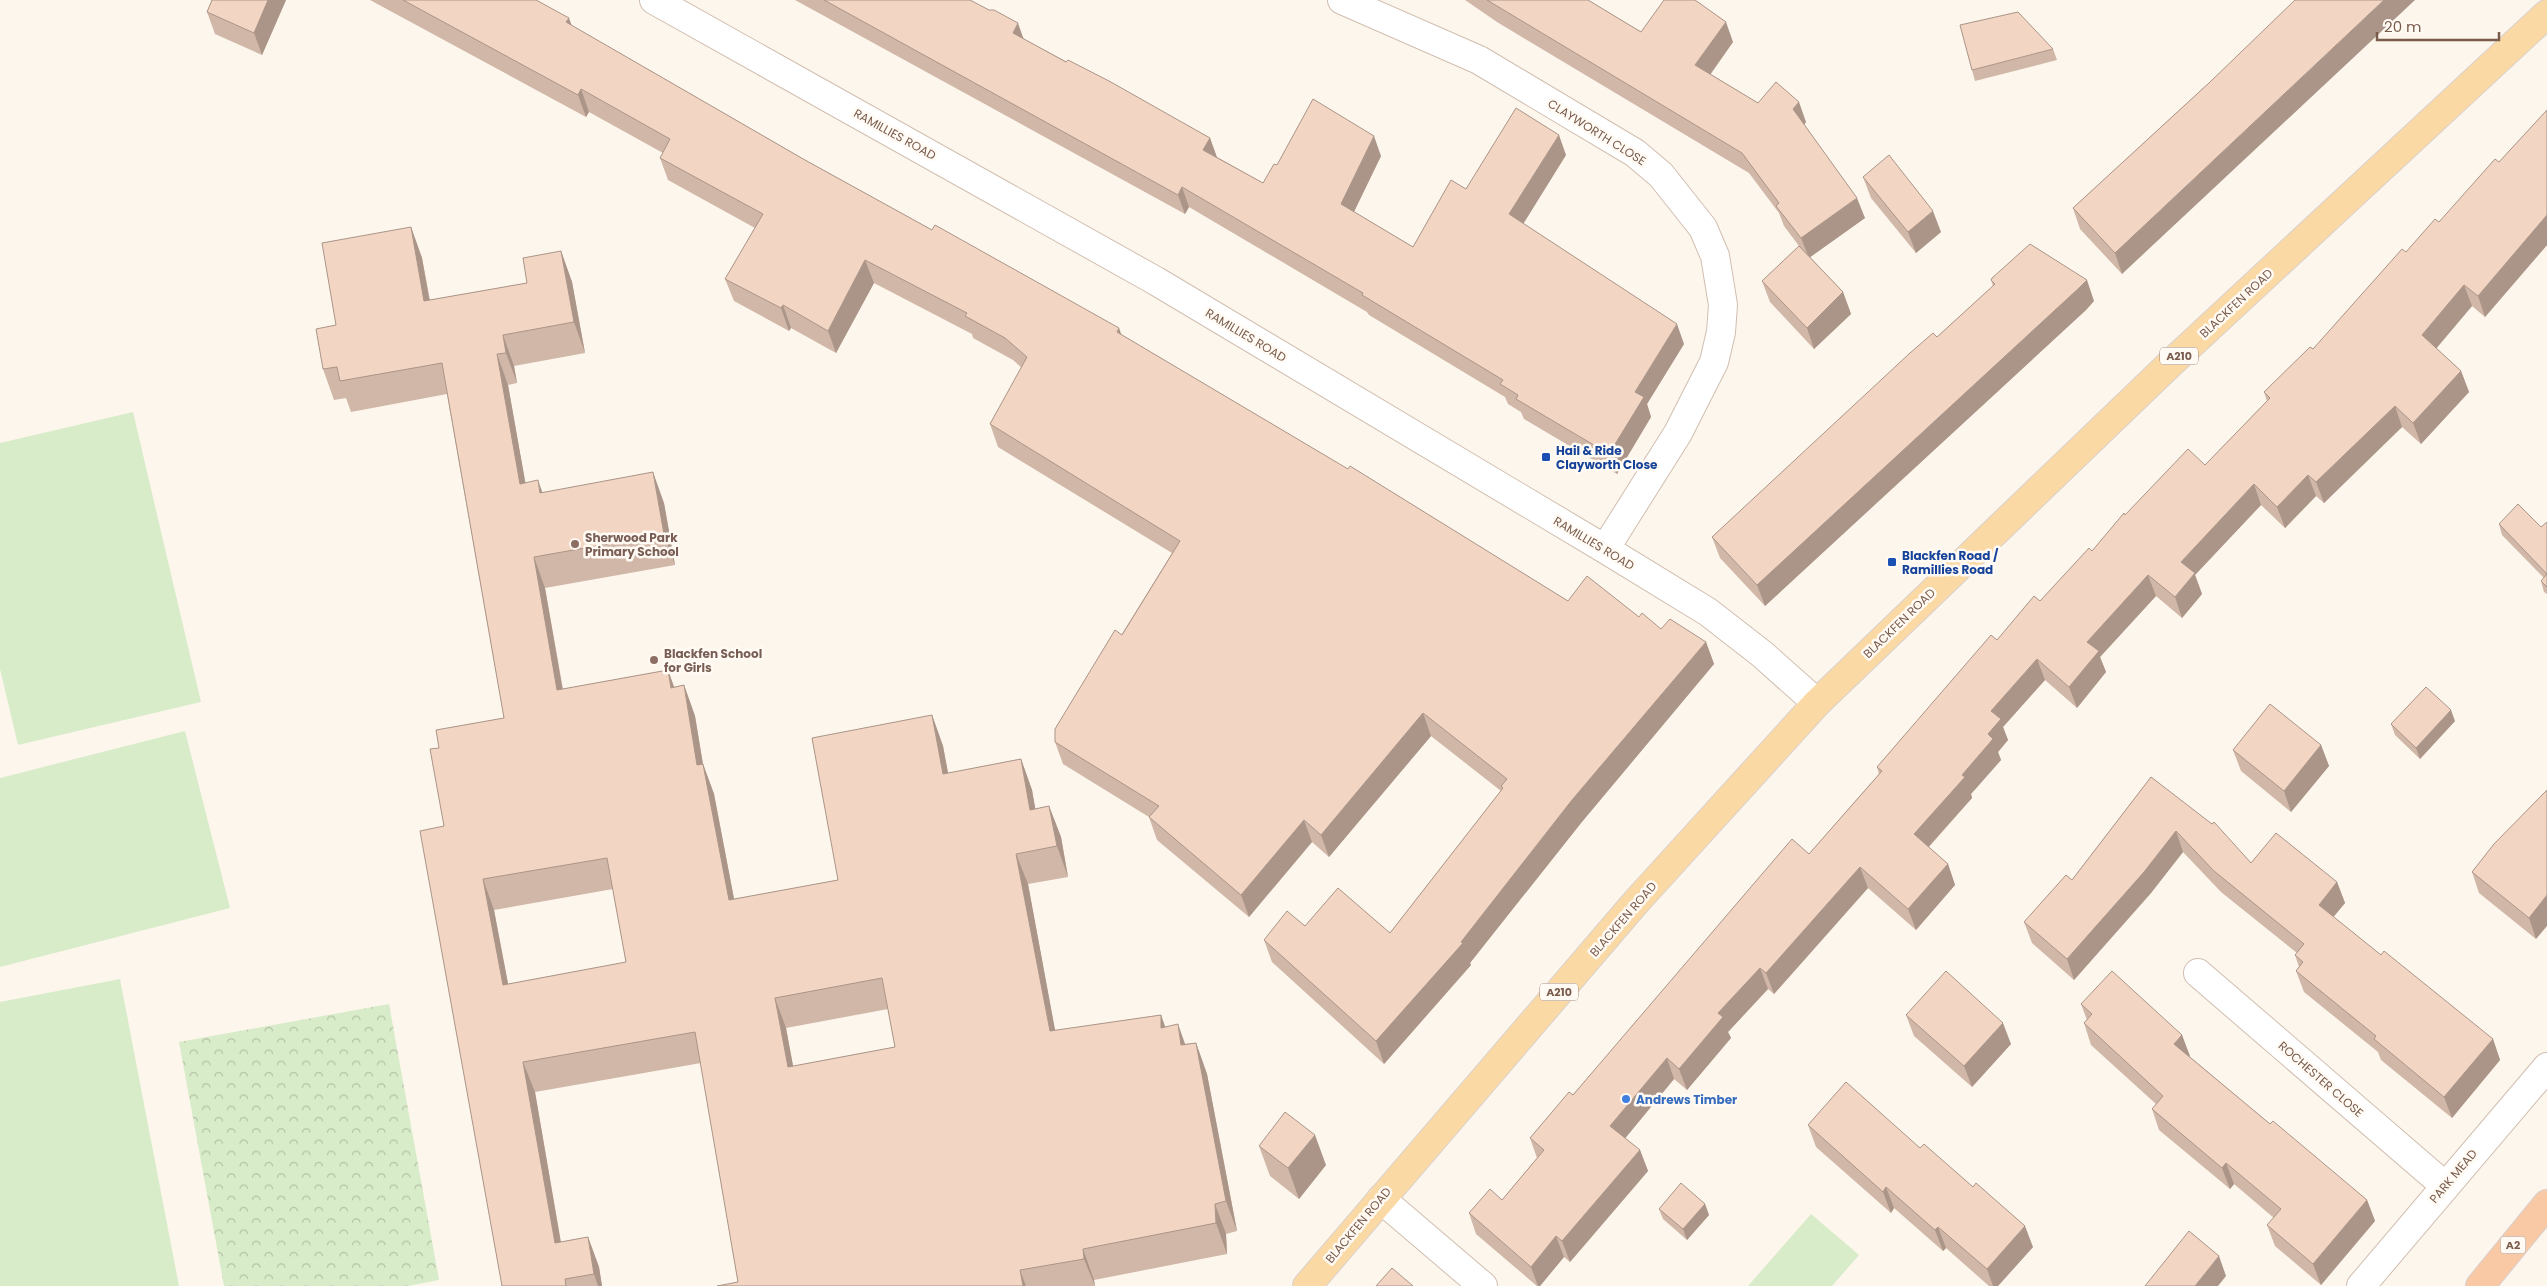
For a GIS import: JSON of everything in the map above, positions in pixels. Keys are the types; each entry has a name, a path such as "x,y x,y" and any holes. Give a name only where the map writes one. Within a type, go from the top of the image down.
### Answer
{"highway":[{"name":"A2","path":"2480,1286 2547,1204"}],"main road":[{"name":"BLACKFEN ROAD","path":"1307,1286 1636,902 1817,703 2171,363 2547,14"}],"street":[{"name":"RAMILLIES ROAD","path":"654,0 1165,286 1605,549 1708,612 1762,654 1817,703"},
{"name":"CLAYWORTH CLOSE","path":"1342,0 1479,60 1634,153 1661,175 1703,228 1715,256 1723,305 1721,332 1714,362 1678,433 1605,549"},
{"name":"ROCHESTER CLOSE","path":"2198,973 2444,1185"},
{"name":"PARK MEAD","path":"2361,1286 2444,1185 2547,1067"},
{"path":"1380,1199 1483,1286"}],"green space":[{"path":"133,412 201,702 18,745 0,669 0,443"},
{"path":"185,731 230,908 0,967 0,778"},
{"path":"120,979 179,1286 0,1286 0,1002"},
{"path":"389,1004 439,1280 408,1286 224,1286 179,1042"},
{"path":"1811,1214 1859,1255 1832,1286 1748,1286"}],"building":[{"path":"212,0 268,0 254,33 207,12"},
{"path":"403,0 536,0 569,18 566,22 805,160 932,230 935,225 1119,328 1117,332 1348,469 1350,466 1568,601 1587,576 1639,617 1642,613 1661,629 1670,619 1706,642 1572,800 1461,942 1463,943 1376,1041 1264,940 1287,911 1305,926 1338,888 1390,933 1503,788 1501,786 1507,779 1423,713 1321,835 1304,820 1241,895 1149,817 1159,806 1055,742 1055,729 1115,630 1122,635 1180,541 990,424 1027,357 1005,338 965,316 967,313 865,260 828,331 783,305 781,308 725,279 763,214 660,158 670,139 581,89 578,95"},
{"path":"824,0 970,0 989,10 994,10 1018,23 1013,33 1066,62 1068,60 1109,81 1210,138 1203,150 1263,183 1274,164 1277,165 1313,99 1374,136 1341,204 1413,247 1451,180 1466,189 1516,108 1559,135 1509,214 1677,324 1635,392 1644,397 1609,454 1516,399 1518,395 1500,384 1503,380 1362,295 1363,293 1182,187 1178,195"},
{"path":"1487,0 1588,0 1641,32 1664,0 1695,0 1726,22 1695,65 1758,103 1776,82 1799,102 1793,109 1857,198 1801,238 1776,206 1779,203 1742,153"},
{"path":"2295,0 2384,0 2115,253 2073,208 2210,82"},
{"path":"2018,12 2053,49 1972,70 1960,25"},
{"path":"2547,110 2547,215 2478,296 2464,285 2422,335 2461,371 2413,423 2395,406 2316,482 2308,475 2277,507 2254,484 2181,562 2195,573 2175,597 2148,575 2087,642 2099,651 2069,687 2037,659 1991,711 2001,719 1988,734 1993,739 1962,775 1965,777 1914,834 1948,864 1908,909 1860,867 1766,973 1760,968 1718,1013 1723,1017 1679,1069 1667,1058 1610,1126 1640,1150 1562,1241 1556,1236 1531,1267 1469,1213 1490,1189 1502,1200 1544,1150 1530,1138 1569,1092 1573,1095 1792,839 1809,854 1882,771 1877,767 1991,635 1997,640 2034,596 2040,601 2089,548 2092,551 2124,513 2125,515 2188,449 2205,465 2270,398 2264,392 2310,347 2313,349 2402,249 2406,252 2435,219 2439,222 2495,159 2499,162"},
{"path":"1889,155 1933,211 1908,232 1863,177"},
{"path":"411,227 424,301 527,283 523,258 561,251 574,322 503,335 506,353 497,354 520,484 538,480 540,493 653,472 664,534 534,557 557,690 668,670 671,688 684,685 697,765 703,764 729,900 838,880 812,738 932,715 943,774 1021,759 1030,810 1049,806 1057,846 1016,854 1050,1031 1161,1015 1161,1028 1178,1024 1181,1045 1196,1043 1226,1201 1215,1204 1216,1223 1083,1249 1084,1259 1020,1270 1023,1286 717,1286 738,1282 695,1032 523,1062 555,1243 588,1237 594,1274 565,1279 566,1286 502,1286 420,831 444,826 430,749 439,748 436,730 504,718 442,363 340,381 337,367 323,369 316,329 336,325 322,243","holes":["607,858 626,962 503,985 483,879","882,978 895,1047 788,1067 775,998"]},
{"path":"2030,244 2087,280 1757,585 1712,537 1910,353 1933,333 1937,337 1995,284 1991,280 1992,278"},
{"path":"1799,246 1843,292 1807,328 1762,281"},
{"path":"2518,504 2541,527 2547,522 2547,574 2499,524"},
{"path":"2547,574 2547,587 2541,581"},
{"path":"2426,687 2451,710 2416,748 2391,724"},
{"path":"2270,704 2321,745 2284,791 2233,750"},
{"path":"2151,777 2212,824 2214,822 2251,863 2276,833 2337,882 2319,905 2381,955 2384,951 2493,1039 2444,1097 2374,1039 2376,1036 2296,971 2303,962 2295,955 2304,944 2214,871 2176,831 2144,872 2067,959 2024,922 2066,875 2072,880"},
{"path":"2547,790 2547,895 2529,918 2472,872 2494,844"},
{"path":"1946,971 2003,1023 1964,1066 1906,1015"},
{"path":"2112,971 2182,1035 2174,1044 2270,1124 2273,1121 2367,1200 2313,1264 2267,1225 2281,1209 2226,1163 2222,1168 2152,1109 2163,1096 2084,1023 2092,1014 2081,1004"},
{"path":"1846,1082 1920,1148 1924,1144 1973,1187 1976,1183 2025,1226 1987,1269 1938,1227 1935,1230 1886,1187 1883,1192 1808,1125"},
{"path":"1285,1112 1315,1135 1288,1168 1259,1146"},
{"path":"1681,1183 1705,1204 1683,1229 1659,1209"},
{"path":"2189,1231 2219,1256 2195,1286 2145,1286"},
{"path":"1392,1268 1413,1286 1376,1286"}],"place":[{"name":"Hail & Ride Clayworth Close","path":"1546,457"},
{"name":"Sherwood Park Primary School","path":"575,544"},
{"name":"Blackfen Road / Ramillies Road","path":"1892,562"},
{"name":"Blackfen School for Girls","path":"654,660"},
{"name":"Andrews Timber","path":"1626,1099"}]}
